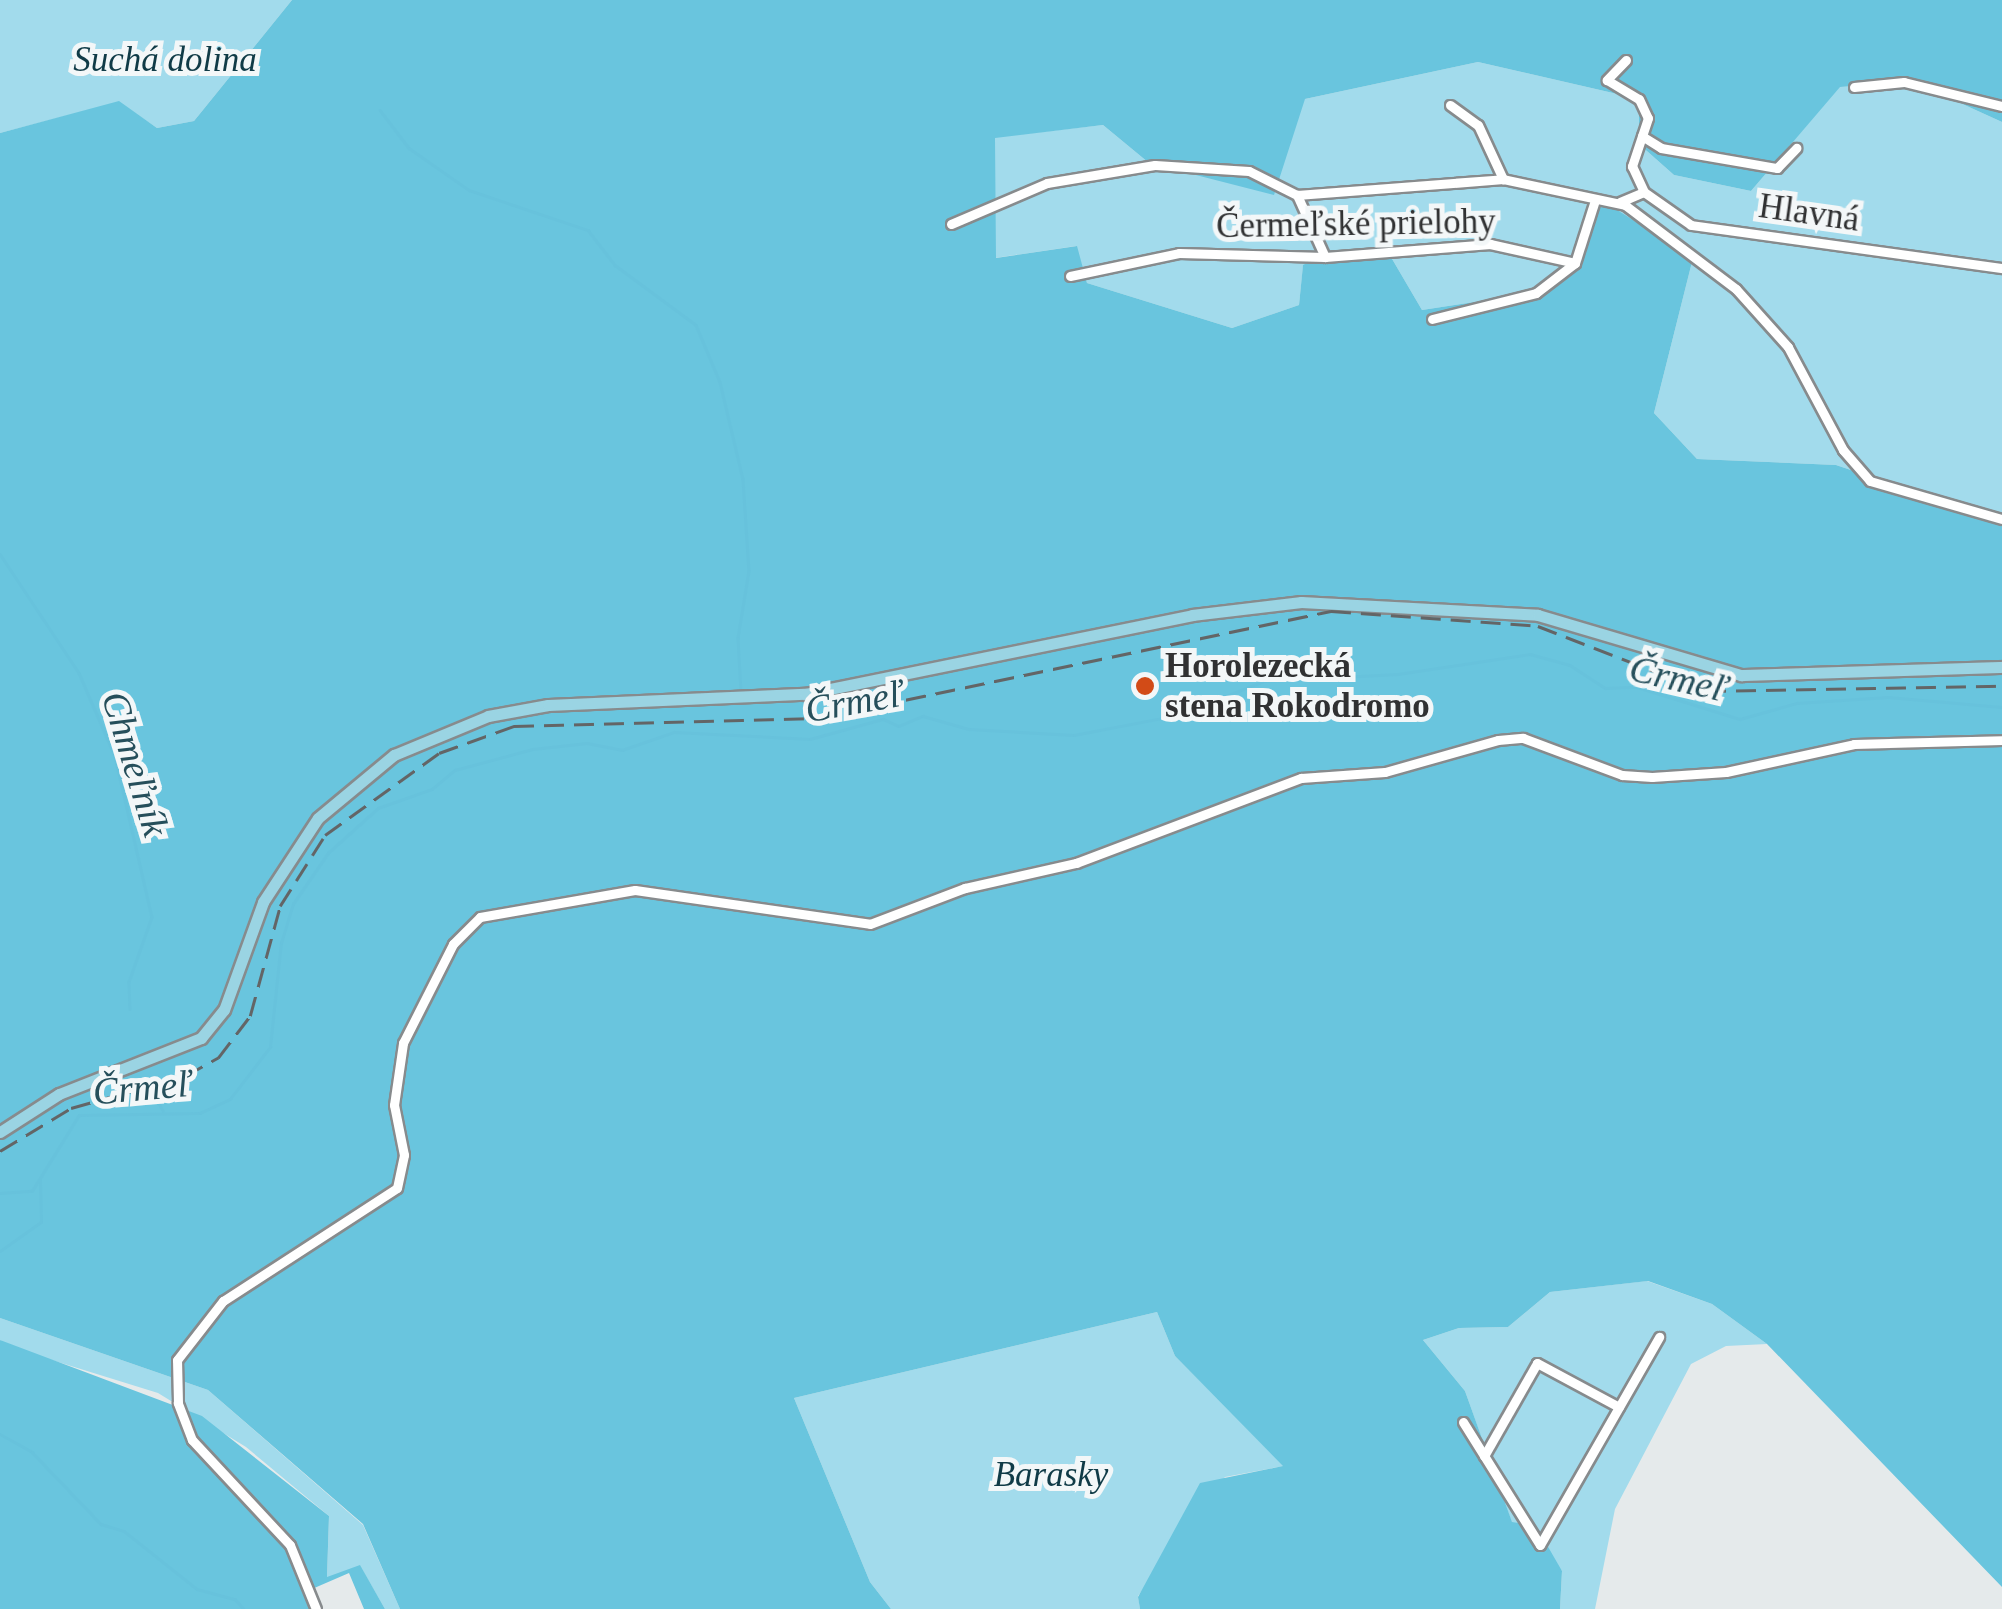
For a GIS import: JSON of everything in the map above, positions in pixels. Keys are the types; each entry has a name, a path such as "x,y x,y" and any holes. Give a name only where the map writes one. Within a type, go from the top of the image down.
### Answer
{"main road":[{"path":"0,1132 59,1094 202,1038 224,1010 263,902 318,818 394,756 488,716 548,706 805,694 1192,614 1301,602 1538,614 1741,675 2002,666"}],"street":[{"path":"1626,60 1608,80 1638,99 1648,118 1632,166 1644,192 1619,203 1771,324 1818,392 1843,450 1870,482 2002,519"},
{"path":"1854,86 1904,82 2002,106"},
{"name":"Čermeľské prielohy","path":"1450,105 1478,125 1503,179 1619,203"},
{"path":"1642,136 1661,148 1777,168 1796,148"},
{"path":"951,224 1046,183 1155,165 1248,172 1296,196 1503,179"},
{"name":"Hlavná","path":"1644,192 1691,225 2002,268"},
{"path":"1296,196 1325,257"},
{"path":"1432,319 1536,293 1575,263 1595,200"},
{"name":"Čermeľské prielohy","path":"1070,276 1179,253 1325,257 1490,244 1575,263"},
{"path":"316,1609 297,1556 192,1440 176,1384 180,1350 223,1301 397,1188 404,1165 394,1105 402,1043 453,944 480,917 635,890 870,924 964,888 1076,863 1300,778 1384,772 1498,740 1523,738 1622,775 1652,776 1726,772 1854,744 2002,740"},
{"path":"1463,1422 1540,1545 1659,1338"},
{"path":"1484,1456 1538,1363 1620,1407"}],"green space":[{"name":"Suchá dolina","path":"0,0 292,0 194,121 157,128 119,102 0,133"},
{"path":"1478,62 1639,99 1639,144 1674,175 1751,191 1839,87 1914,82 2002,122 2002,521 1836,465 1697,459 1654,413 1693,258 1603,202 1574,270 1520,295 1422,310 1388,252 1303,266 1299,305 1232,328 1087,283 1076,246 995,258 995,137 1103,125 1149,163 1305,99"},
{"path":"1647,1281 1712,1304 1767,1344 1726,1346 1691,1364 1615,1509 1595,1609 1560,1609 1562,1571 1512,1523 1465,1391 1423,1340 1459,1328 1508,1327 1550,1292"},
{"name":"Barasky","path":"1157,1312 1175,1356 1284,1466 1225,1477 1138,1596 1140,1609 891,1609 870,1582 794,1398"},
{"path":"0,1318 208,1390 363,1525 400,1609 385,1609 360,1566 327,1578 329,1516 246,1447 158,1393 13,1348 0,1340"}],"shaded area":[{"path":"292,0 2002,0 2002,122 1914,82 1840,87 1751,191 1674,175 1639,144 1639,99 1478,62 1305,99 1274,195 1149,163 1103,125 995,138 996,258 1077,246 1087,283 1232,328 1299,305 1303,265 1330,252 1388,252 1422,310 1520,295 1574,270 1603,201 1693,258 1654,413 1697,459 1836,465 2002,521 2002,1587 1767,1344 1712,1304 1648,1281 1550,1292 1508,1327 1459,1328 1423,1340 1465,1391 1512,1522 1536,1526 1562,1571 1560,1609 1140,1609 1138,1597 1200,1483 1283,1466 1175,1356 1157,1312 794,1398 870,1582 891,1609 400,1609 363,1524 208,1390 0,1318 0,133 119,101 157,128 194,121"},
{"path":"0,1340 202,1416 329,1516 327,1577 360,1565 385,1609 364,1609 349,1573 312,1589 316,1609 0,1609"}],"waterway":[{"path":"380,110 409,148 469,190 588,230 615,265 696,325 720,382 743,479 749,571 738,638 741,692"},
{"name":"Chmeľník","path":"0,554 79,673 115,756 152,917 129,982 130,1009"},
{"name":"Črmeľ","path":"0,1193 32,1191 79,1115 200,1113 230,1099 270,1047 281,943 293,904 328,853 378,808 432,789 455,770 533,749 587,743 622,750 674,732 810,739 883,719 899,726 923,716 969,729 1074,735 1178,715 1264,681 1398,674 1530,654 1570,665 1605,688 1637,687 1740,719 1797,703 1888,697 2002,707"},
{"name":"Chmeľník","path":"153,1093 163,1110"},
{"path":"0,1251 41,1222 40,1181"},
{"path":"0,1434 32,1452 101,1524 124,1531 197,1589 235,1599 244,1609"}],"railway":[{"path":"0,1151 71,1108 185,1076 218,1058 250,1016 280,906 325,835 439,753 514,726 818,718 1331,611 1538,626 1706,691 2002,686"}],"place":[{"name":"Horolezecká stena Rokodromo","path":"1145,686"}]}
